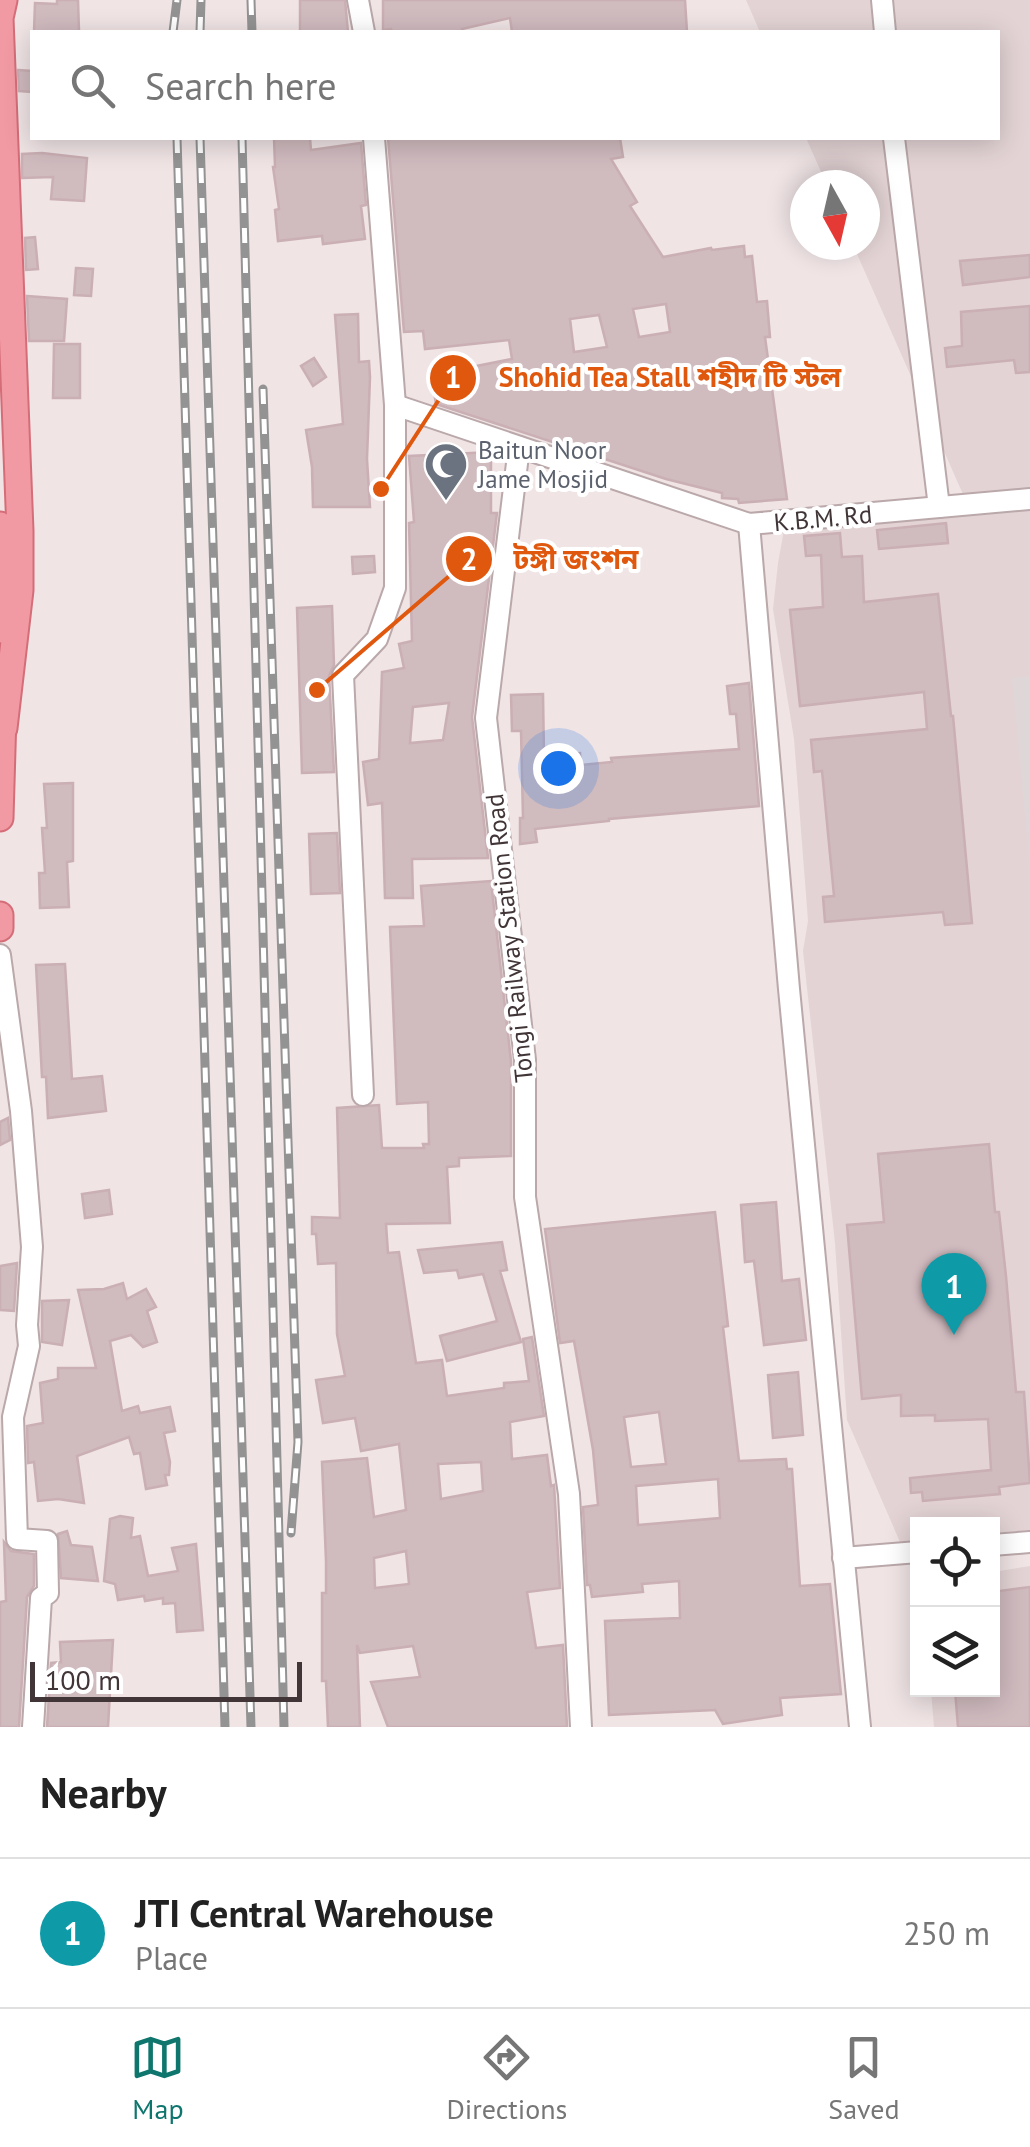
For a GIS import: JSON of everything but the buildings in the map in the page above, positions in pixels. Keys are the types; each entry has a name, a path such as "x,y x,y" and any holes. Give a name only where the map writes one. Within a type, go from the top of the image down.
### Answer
{"main road":[{"path":"2,719 20,590 1,38 4,0"},
{"path":"0,525 0,818"},
{"path":"0,914 0,928"}],"street":[{"path":"358,0 364,30"},
{"path":"882,0 885,30"},
{"path":"363,1096 343,675 377,638 395,588 395,405 374,140"},
{"path":"894,140 939,508"},
{"name":"K.B.M. Rd","path":"395,405 749,524 1030,499"},
{"name":"Tongi Railway Station Road","path":"520,447 486,718 525,1060 524,1197 570,1494 581,1727"},
{"path":"749,524 860,1727"},
{"path":"0,955 23,1127 32,1246 29,1346 13,1417 17,1539 47,1541 48,1593 41,1598 33,1727"},
{"path":"1000,1545 1030,1542"},
{"path":"843,1558 910,1553"}],"shaded area":[{"path":"746,0 1030,0 1030,494 966,501 860,260 880,260 880,170 820,170 807,140 1000,140 1000,30 759,30"},
{"path":"1030,507 1030,1530 1000,1532 1000,1517 910,1517 910,1541 900,1542 847,1420 835,1243 803,951 808,921 794,739 773,609 784,530"},
{"path":"1030,676 1030,868 1012,678"},
{"path":"1030,1566 1030,1727 934,1727 932,1697 1000,1697 1000,1571"}],"railway":[{"path":"173,30 177,0"},
{"path":"200,30 201,0"},
{"path":"251,0 252,30"},
{"path":"177,140 225,1727"},
{"path":"200,140 251,1727"},
{"path":"242,140 284,1727"},
{"path":"263,389 298,1442 291,1533"}],"place":[{"name":"Shohid Tea Stall শহীদ টি স্টল","path":"381,489"},
{"name":"Baitun Noor Jame Mosjid","path":"446,502"},
{"name":"টঙ্গী জংশন","path":"317,690"},
{"name":"JTI Central Warehouse","path":"954,1335"}]}
